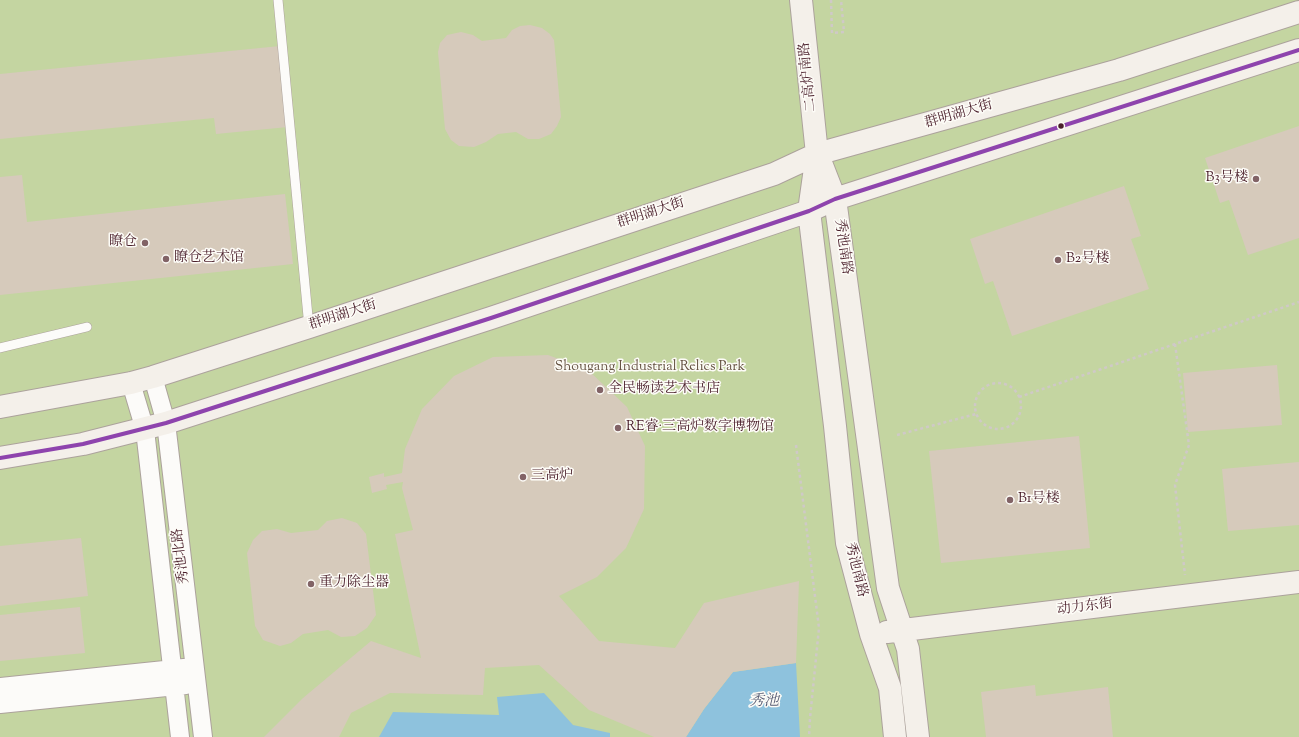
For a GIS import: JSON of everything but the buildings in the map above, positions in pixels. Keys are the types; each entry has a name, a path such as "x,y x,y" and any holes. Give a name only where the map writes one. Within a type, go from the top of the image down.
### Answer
{"main road":[{"name":"二高炉南路","path":"801,0 817,154"},
{"name":"群明湖大街","path":"0,407 132,383 153,377 774,174 817,154 1119,70 1299,12"},
{"path":"0,458 83,444 144,430 490,318 809,211 835,199 1299,50"},
{"name":"秀池南路","path":"817,154 835,199 888,588 908,649 918,737"},
{"name":"秀池南路","path":"817,154 809,211 835,426 847,543 871,634 890,688 895,737"},
{"name":"动力东街","path":"871,634 1299,582"}],"street":[{"name":"秀池北路","path":"153,377 166,423 203,737"},
{"name":"秀池北路","path":"132,383 144,430 180,737"},
{"path":"0,687 195,676"},
{"path":"0,704 173,678"}],"lane":[{"path":"278,0 308,327"},
{"path":"0,348 87,328"}],"path":[{"path":"831,0 832,33 844,32 841,0"},
{"path":"1019,397 1299,302"},
{"path":"1174,344 1188,445 1175,485 1187,595"},
{"path":"994,383 1002,383 1010,386 1015,390 1019,397 1021,405 1020,413 1016,420 1009,426 1002,429 994,429 986,426 980,421 976,414 974,406 980,390 994,383"},
{"path":"897,435 976,414"},
{"path":"796,445 819,628 809,737"}],"green space":[{"name":"Shougang Industrial Relics Park","path":"0,0 1299,0 1299,737 0,737"}],"water":[{"name":"秀池","path":"796,663 800,737 686,737 704,709 733,672"},
{"path":"544,693 573,725 610,733 610,737 379,737 393,712 499,715 497,697"}],"transit line":[{"path":"0,458 83,444 166,423 491,318 809,211 835,199 1299,50"}],"place":[{"name":"B3号楼","path":"1256,179"},
{"name":"瞭仓","path":"145,243"},
{"name":"瞭仓艺术馆","path":"166,259"},
{"name":"B2号楼","path":"1058,260"},
{"name":"全民畅读艺术书店","path":"600,390"},
{"name":"RE睿·三高炉数字博物馆","path":"618,428"},
{"name":"三高炉","path":"523,477"},
{"name":"B1号楼","path":"1010,500"},
{"name":"重力除尘器","path":"311,584"}]}
